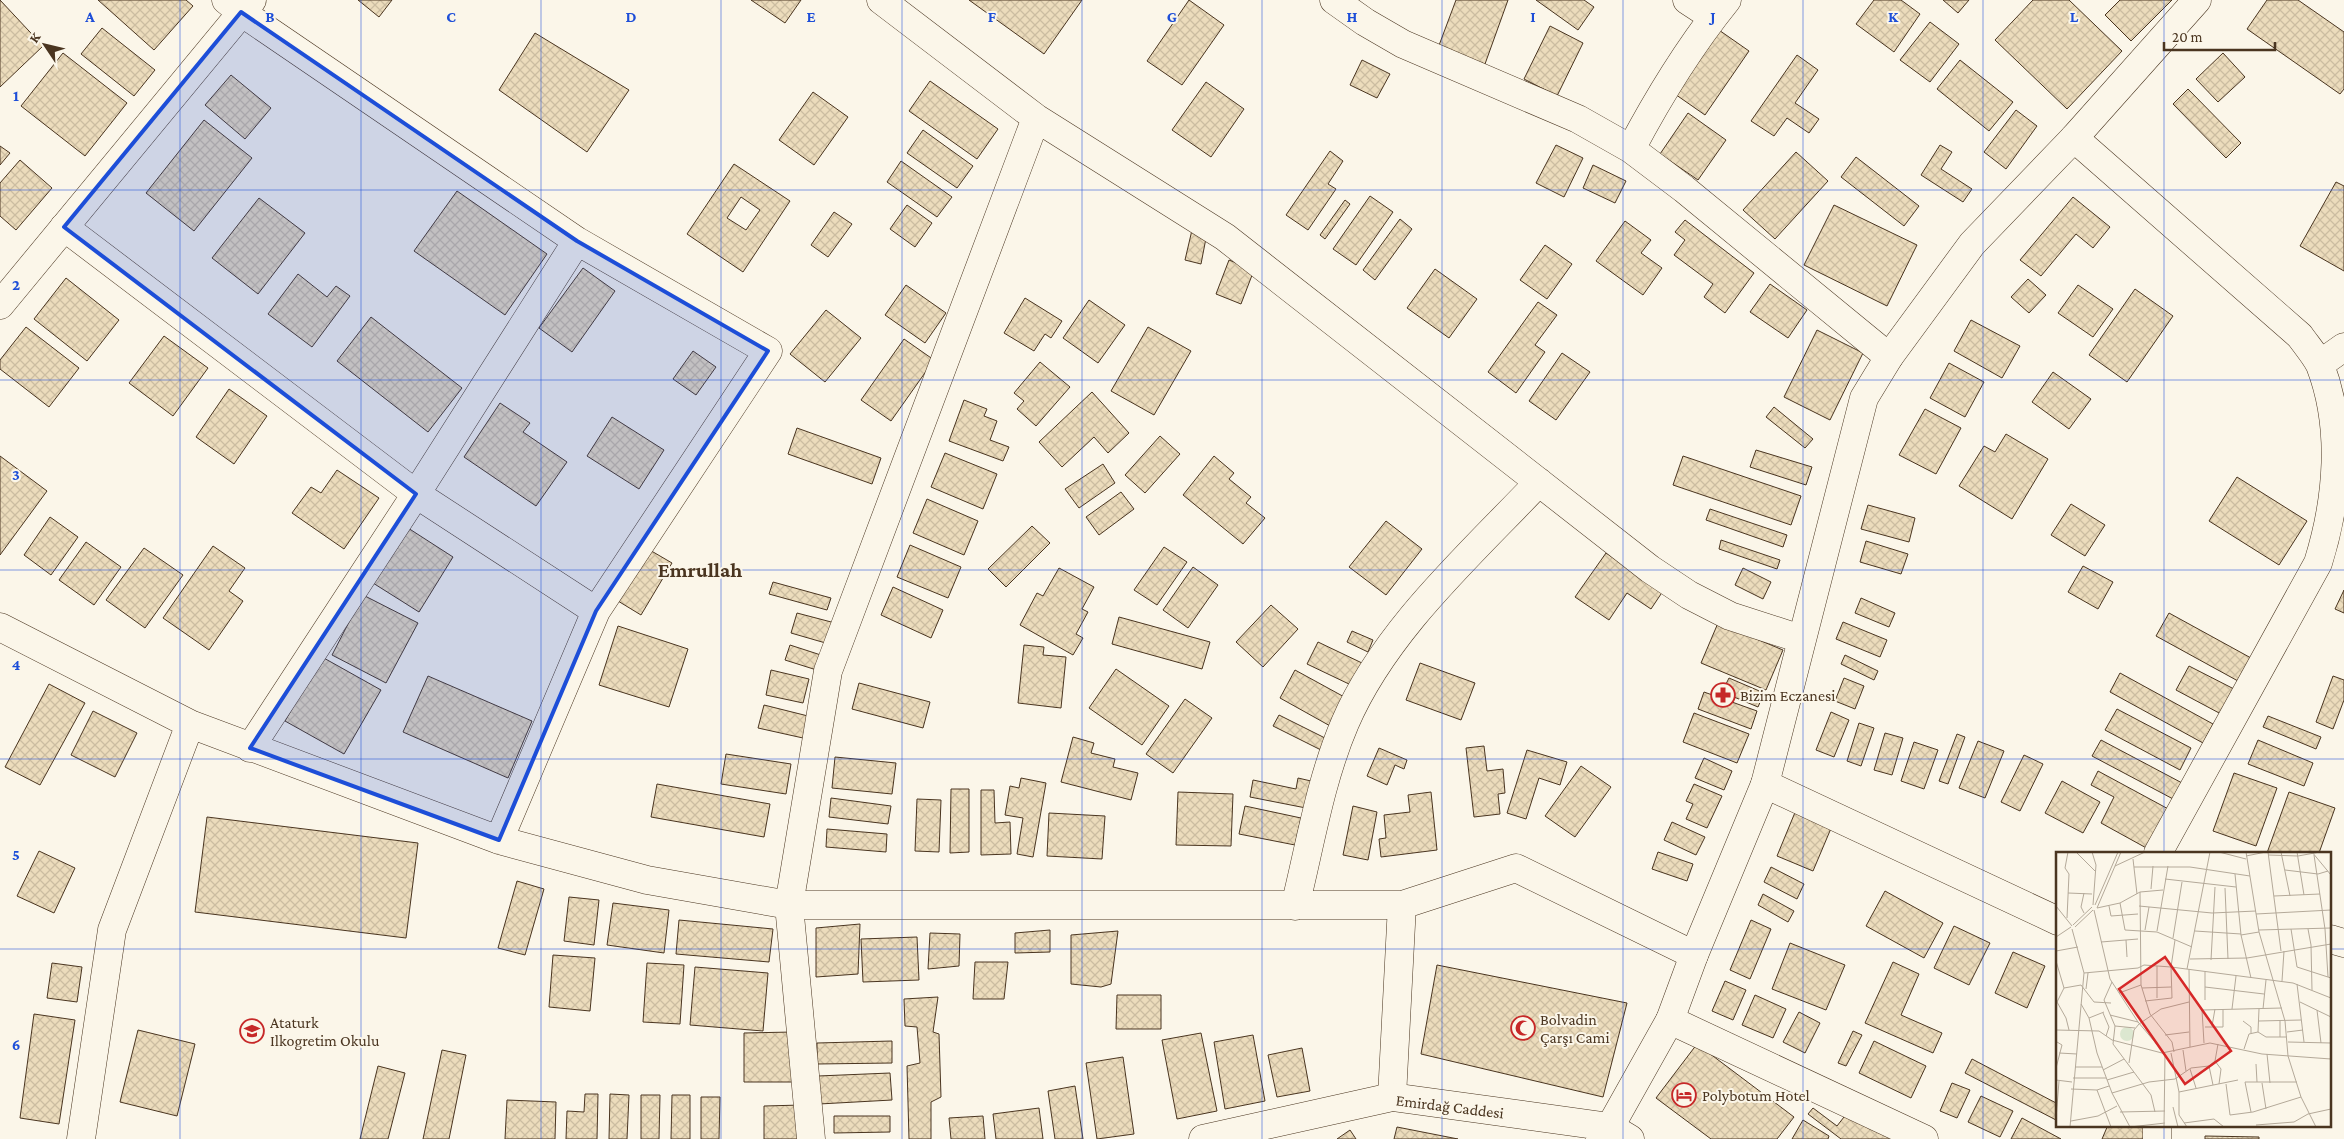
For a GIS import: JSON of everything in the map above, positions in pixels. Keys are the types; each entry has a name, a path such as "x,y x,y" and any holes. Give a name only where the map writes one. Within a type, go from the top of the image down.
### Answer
{"street":[{"path":"881,0 1036,118 1225,238 1650,569 1689,595 1730,616 1801,639"},
{"path":"1334,0 1365,22 1403,44 1578,119 1630,149 1691,196 1889,357"},
{"path":"1630,149 1670,80 1720,8 1687,0"},
{"path":"1614,1135 1670,1020 1694,955 1765,784 1864,398 1889,357 1972,244 2074,138 2197,0"},
{"path":"0,304 64,227 240,4 577,241 768,351 596,611 499,840"},
{"path":"811,1139 789,904 828,671 1036,118"},
{"path":"2074,138 2300,336 2320,364 2333,392 2341,431 2337,530 2159,852"},
{"path":"64,227 416,494 596,611"},
{"path":"250,748 416,494 577,241"},
{"path":"2320,364 2344,348"},
{"path":"1295,906 1332,756 1345,722 1362,690 1382,656 1404,625 1539,482"},
{"path":"0,627 190,724 250,748 499,840 647,880 789,904 1295,906 1402,904 1516,868 1694,955"},
{"path":"81,1139 112,930 190,724"},
{"path":"1765,784 2056,920"},
{"path":"1392,1097 1402,904"},
{"path":"1670,1020 1924,1139"},
{"name":"Emirdağ Caddesi","path":"1203,1139 1392,1097 1614,1135"},
{"path":"2157,1126 2157,1139"}],"highlighted area":[{"path":"241,12 577,241 768,351 596,611 499,840 250,748 416,494 64,227"}],"building":[{"path":"0,0 43,46 0,87"},
{"path":"98,0 186,0 193,6 154,50"},
{"path":"358,0 392,0 379,17"},
{"path":"751,0 801,0 785,23"},
{"path":"969,0 1082,0 1044,54"},
{"path":"1189,0 1224,25 1182,85 1147,61"},
{"path":"1456,0 1508,0 1485,64 1438,48"},
{"path":"1536,0 1584,0 1594,7 1578,30"},
{"path":"1874,0 1901,0 1920,14 1894,52 1856,24"},
{"path":"1943,0 1969,0 1958,13"},
{"path":"2033,0 2069,0 2122,51 2067,109 1995,40"},
{"path":"2120,0 2172,0 2131,41 2105,15"},
{"path":"2267,0 2298,0 2344,32 2344,89 2340,94 2247,29"},
{"path":"1930,22 1959,44 1930,82 1900,60"},
{"path":"1550,26 1583,43 1557,96 1524,79"},
{"path":"102,28 155,70 134,96 81,54"},
{"path":"1716,28 1749,51 1705,115 1672,92"},
{"path":"535,33 629,90 587,152 499,90"},
{"path":"63,53 127,103 85,156 21,106"},
{"path":"2223,53 2245,77 2218,102 2196,79"},
{"path":"1797,55 1818,70 1795,103 1819,119 1809,133 1787,118 1774,136 1751,121"},
{"path":"1362,60 1390,74 1377,98 1350,85"},
{"path":"1960,60 2013,102 1989,131 1937,89"},
{"path":"231,75 271,108 245,139 205,105"},
{"path":"930,81 998,129 977,159 909,111"},
{"path":"1206,82 1244,109 1211,157 1172,130"},
{"path":"2188,89 2241,143 2226,158 2173,104"},
{"path":"813,92 848,117 814,165 779,140"},
{"path":"2016,110 2037,126 2006,169 1984,152"},
{"path":"1688,113 1726,140 1698,180 1660,154"},
{"path":"204,120 252,158 194,231 146,193"},
{"path":"923,130 973,166 957,188 907,153"},
{"path":"1556,145 1583,158 1564,197 1536,183"},
{"path":"1940,145 1952,152 1941,169 1972,189 1963,202 1921,175"},
{"path":"0,146 10,153 0,165"},
{"path":"1330,151 1343,161 1328,184 1336,189 1308,230 1286,215"},
{"path":"1796,152 1828,181 1775,239 1743,210"},
{"path":"1856,157 1919,206 1904,226 1841,177"},
{"path":"20,160 52,188 16,230 0,216 0,183"},
{"path":"901,161 952,197 937,217 887,182"},
{"path":"734,164 790,201 743,272 687,234","holes":["741,197 760,210 746,230 727,218"]},
{"path":"1593,165 1626,181 1615,203 1583,188"},
{"path":"2336,182 2344,186 2344,271 2300,246"},
{"path":"457,191 547,254 505,315 414,251"},
{"path":"1370,196 1393,212 1356,265 1333,249"},
{"path":"2073,197 2110,227 2093,248 2076,234 2041,276 2020,260"},
{"path":"259,198 305,233 258,294 212,258"},
{"path":"1345,200 1350,204 1325,239 1320,235"},
{"path":"907,205 932,223 915,247 890,229"},
{"path":"1834,205 1917,245 1887,306 1804,265"},
{"path":"834,212 852,224 828,257 811,245"},
{"path":"1400,219 1412,229 1375,280 1363,270"},
{"path":"1685,220 1754,273 1725,313 1704,297 1713,284 1674,255 1685,240 1675,232"},
{"path":"1625,221 1651,240 1641,253 1662,268 1643,295 1596,261"},
{"path":"1192,230 1207,233 1201,264 1185,260"},
{"path":"1545,245 1572,264 1547,299 1520,280"},
{"path":"1229,260 1254,270 1241,304 1216,294"},
{"path":"583,268 615,291 572,352 539,328"},
{"path":"1435,269 1477,299 1449,338 1407,308"},
{"path":"298,274 327,297 336,286 350,296 312,347 268,314"},
{"path":"66,278 119,320 87,361 34,319"},
{"path":"2028,279 2046,295 2029,313 2011,297"},
{"path":"1770,284 1807,310 1788,338 1750,312"},
{"path":"906,285 946,313 925,343 885,315"},
{"path":"2078,285 2113,309 2093,337 2058,313"},
{"path":"2135,289 2173,316 2127,382 2089,355"},
{"path":"1025,298 1062,321 1051,338 1045,334 1034,351 1004,333"},
{"path":"1089,300 1125,325 1098,363 1063,338"},
{"path":"1538,302 1557,315 1535,345 1545,352 1516,393 1488,372"},
{"path":"826,310 861,338 825,382 790,354"},
{"path":"371,317 462,388 428,432 337,361"},
{"path":"1971,320 2020,346 2002,378 1954,351"},
{"path":"26,327 79,368 49,407 0,369 0,360"},
{"path":"1148,327 1191,351 1154,415 1111,391"},
{"path":"1817,330 1863,353 1830,420 1784,397"},
{"path":"164,336 208,368 173,416 129,383"},
{"path":"904,339 934,360 891,421 861,400"},
{"path":"693,351 716,367 696,395 673,379"},
{"path":"1562,353 1590,372 1556,420 1529,401"},
{"path":"1040,362 1070,387 1036,426 1017,409 1024,401 1014,393"},
{"path":"1949,363 1984,382 1965,417 1930,398"},
{"path":"2053,372 2091,399 2069,429 2032,402"},
{"path":"229,389 267,416 234,464 196,437"},
{"path":"1092,392 1129,433 1108,453 1094,437 1062,467 1039,442"},
{"path":"964,400 987,409 984,416 997,421 990,440 1009,447 1003,461 949,441"},
{"path":"500,403 530,423 523,432 567,462 536,506 464,457"},
{"path":"1774,407 1813,439 1805,448 1766,417"},
{"path":"1925,409 1961,428 1936,474 1899,455"},
{"path":"612,417 664,450 639,489 587,456"},
{"path":"797,428 881,458 872,484 788,454"},
{"path":"2006,434 2048,459 2012,519 1959,486 1984,446 1995,452"},
{"path":"1160,436 1180,454 1145,493 1125,475"},
{"path":"1756,450 1812,467 1806,485 1750,467"},
{"path":"945,453 997,474 983,509 931,487"},
{"path":"0,456 47,491 0,555"},
{"path":"1214,456 1234,473 1229,479 1251,497 1246,503 1265,518 1243,544 1183,495"},
{"path":"1683,456 1801,496 1791,525 1673,485"},
{"path":"1103,464 1115,483 1079,508 1065,489"},
{"path":"337,470 379,498 344,549 292,513 311,487 321,493"},
{"path":"2237,477 2307,521 2279,565 2209,521"},
{"path":"1121,492 1134,509 1099,535 1086,517"},
{"path":"927,499 978,521 964,555 913,533"},
{"path":"2071,504 2105,525 2085,556 2051,535"},
{"path":"1868,505 1915,518 1909,542 1861,529"},
{"path":"1710,509 1787,535 1783,547 1706,520"},
{"path":"50,517 78,537 51,575 24,555"},
{"path":"1386,521 1422,549 1386,595 1349,567"},
{"path":"1032,526 1050,543 1006,587 988,569"},
{"path":"408,528 453,557 419,612 373,583"},
{"path":"1721,540 1780,560 1777,569 1719,549"},
{"path":"1866,541 1908,554 1901,574 1860,562"},
{"path":"86,542 121,567 94,605 59,580"},
{"path":"910,545 961,567 948,598 897,577"},
{"path":"213,546 245,568 229,591 243,601 209,650 163,618"},
{"path":"1164,547 1187,562 1157,605 1134,590"},
{"path":"144,548 183,575 145,628 106,600"},
{"path":"648,549 672,563 641,615 618,601"},
{"path":"1606,553 1663,591 1651,609 1627,593 1609,620 1575,597"},
{"path":"2083,566 2113,582 2098,609 2068,592"},
{"path":"1193,567 1218,585 1188,628 1163,610"},
{"path":"1059,568 1094,587 1082,609 1088,612 1076,634 1083,638 1073,655 1020,625 1037,593 1043,596"},
{"path":"1743,568 1771,582 1763,599 1735,585"},
{"path":"773,582 831,598 827,610 769,594"},
{"path":"893,587 943,610 931,638 881,615"},
{"path":"2344,590 2344,613 2335,609"},
{"path":"363,595 418,623 386,683 332,655"},
{"path":"1861,598 1895,613 1889,627 1855,613"},
{"path":"1271,605 1298,629 1263,667 1236,642"},
{"path":"797,613 835,623 829,644 791,633"},
{"path":"2169,613 2251,658 2238,681 2156,636"},
{"path":"1119,617 1210,642 1202,669 1112,644"},
{"path":"1843,622 1887,640 1880,657 1836,639"},
{"path":"1718,623 1783,650 1766,690 1701,663"},
{"path":"618,626 688,649 669,707 599,685"},
{"path":"1352,631 1373,640 1368,652 1347,642"},
{"path":"1318,642 1362,663 1351,685 1307,664"},
{"path":"790,645 827,657 823,672 785,660"},
{"path":"1024,645 1044,647 1043,655 1066,657 1061,708 1018,703"},
{"path":"1845,655 1878,671 1874,680 1841,664"},
{"path":"322,657 381,690 344,754 285,721"},
{"path":"1420,663 1475,683 1461,720 1406,700"},
{"path":"2189,666 2234,689 2221,714 2176,690"},
{"path":"1116,669 1169,706 1142,745 1089,708"},
{"path":"771,670 809,679 803,703 766,695"},
{"path":"1295,670 1348,699 1332,727 1280,698"},
{"path":"2120,673 2213,724 2203,743 2110,692"},
{"path":"428,676 532,721 508,778 403,732"},
{"path":"2333,676 2344,680 2344,700 2333,729 2316,722"},
{"path":"1729,678 1764,693 1758,707 1722,692"},
{"path":"1844,678 1864,686 1855,709 1835,701"},
{"path":"859,683 930,702 923,728 852,709"},
{"path":"49,684 85,703 40,785 5,767"},
{"path":"1704,692 1757,711 1751,729 1698,709"},
{"path":"1185,699 1212,718 1173,773 1146,754"},
{"path":"764,705 808,716 803,738 758,728"},
{"path":"2117,709 2191,748 2180,770 2105,730"},
{"path":"93,711 137,733 115,777 71,755"},
{"path":"1831,712 1849,720 1834,757 1816,750"},
{"path":"1694,713 1749,734 1737,763 1683,742"},
{"path":"1279,715 1327,739 1321,750 1273,726"},
{"path":"2268,716 2321,737 2316,749 2263,727"},
{"path":"1859,723 1874,728 1861,766 1847,761"},
{"path":"1885,733 1903,738 1892,775 1874,770"},
{"path":"1957,734 1965,737 1948,784 1939,781"},
{"path":"1073,737 1094,743 1091,753 1115,759 1113,767 1138,773 1131,800 1061,782"},
{"path":"2101,740 2184,784 2175,800 2092,756"},
{"path":"2258,740 2313,763 2304,786 2248,764"},
{"path":"1978,741 2004,751 1985,798 1959,788"},
{"path":"1914,742 1938,750 1924,789 1901,781"},
{"path":"1484,746 1487,771 1503,769 1505,793 1498,794 1500,814 1474,817 1466,748"},
{"path":"1379,748 1407,760 1404,769 1395,765 1387,785 1367,776"},
{"path":"1527,750 1567,762 1560,785 1539,778 1526,819 1507,813"},
{"path":"726,754 791,764 786,794 721,784"},
{"path":"2024,755 2043,764 2020,811 2001,802"},
{"path":"835,757 896,763 892,794 832,788"},
{"path":"1704,758 1732,771 1724,790 1695,778"},
{"path":"1581,766 1611,787 1575,837 1545,816"},
{"path":"2098,771 2172,811 2150,850 2101,823 2114,797 2091,785"},
{"path":"2234,773 2277,788 2256,846 2213,831"},
{"path":"1021,778 1046,783 1033,857 1017,854 1023,818 1005,815 1010,786 1019,788"},
{"path":"1298,778 1311,781 1306,808 1250,797 1253,780 1296,789"},
{"path":"2062,781 2100,802 2083,833 2045,813"},
{"path":"657,784 770,804 764,837 651,817"},
{"path":"1694,784 1722,796 1707,828 1686,819 1693,804 1686,801"},
{"path":"951,789 969,789 969,852 950,853"},
{"path":"981,790 994,790 995,823 1010,822 1011,854 981,855"},
{"path":"1178,792 1233,794 1231,846 1176,845"},
{"path":"1431,792 1437,850 1381,857 1379,839 1386,838 1384,815 1410,812 1408,795"},
{"path":"2289,792 2335,808 2319,852 2267,852"},
{"path":"831,798 891,806 888,824 829,817"},
{"path":"917,799 941,800 939,852 915,851"},
{"path":"1245,806 1301,818 1295,845 1239,834"},
{"path":"1353,806 1377,812 1368,860 1343,855"},
{"path":"1796,810 1832,826 1813,871 1777,856"},
{"path":"1049,813 1105,816 1102,859 1047,856"},
{"path":"207,817 418,843 406,938 195,912"},
{"path":"1672,822 1705,837 1696,855 1664,840"},
{"path":"827,829 887,834 886,852 826,847"},
{"path":"39,851 75,868 54,913 17,896"},
{"path":"1658,852 1693,864 1687,881 1652,869"},
{"path":"1771,867 1804,884 1797,899 1764,882"},
{"path":"517,881 544,889 525,955 498,948"},
{"path":"1885,891 1943,923 1924,958 1866,926"},
{"path":"1763,894 1794,911 1788,922 1758,905"},
{"path":"569,897 599,900 594,945 564,941"},
{"path":"613,903 669,910 664,953 607,945"},
{"path":"679,920 773,929 769,962 676,954"},
{"path":"1751,920 1771,929 1750,979 1730,970"},
{"path":"860,924 858,974 816,977 816,928"},
{"path":"1954,926 1990,943 1969,985 1934,968"},
{"path":"1050,930 1050,952 1015,953 1015,933"},
{"path":"1118,931 1111,984 1101,987 1071,984 1071,935"},
{"path":"930,933 960,934 959,966 928,969"},
{"path":"917,937 919,980 863,982 861,939"},
{"path":"1790,943 1845,965 1826,1010 1772,989"},
{"path":"2013,952 2045,966 2027,1008 1995,993"},
{"path":"553,955 595,958 590,1011 549,1007"},
{"path":"975,962 1008,962 1004,999 973,999"},
{"path":"1893,962 1919,974 1901,1015 1942,1033 1933,1053 1865,1023"},
{"path":"52,963 82,967 77,1002 47,998"},
{"path":"647,963 684,965 680,1024 643,1022"},
{"name":"Bolvadin Çarşı Cami","path":"1437,965 1627,1003 1603,1097 1421,1054"},
{"path":"695,967 768,973 763,1031 690,1025"},
{"path":"1725,981 1746,990 1733,1020 1712,1011"},
{"path":"1117,995 1161,995 1161,1029 1116,1029"},
{"path":"1755,995 1786,1009 1773,1038 1742,1025"},
{"path":"938,997 933,1032 939,1034 941,1097 931,1102 931,1139 909,1139 907,1066 920,1063 917,1027 905,1026 904,999"},
{"path":"1799,1012 1820,1023 1805,1053 1783,1042"},
{"path":"34,1014 75,1020 59,1124 20,1118"},
{"path":"138,1030 195,1044 177,1116 120,1102"},
{"path":"1853,1031 1862,1035 1846,1066 1838,1063"},
{"path":"793,1032 793,1082 744,1082 744,1033"},
{"path":"1201,1033 1217,1111 1177,1119 1162,1040"},
{"path":"1253,1035 1265,1101 1225,1109 1214,1042"},
{"path":"892,1041 892,1063 817,1064 817,1043"},
{"path":"1874,1041 1926,1066 1911,1098 1859,1073"},
{"path":"1697,1044 1794,1117 1777,1139 1711,1139 1656,1098"},
{"path":"1302,1048 1310,1091 1277,1097 1268,1055"},
{"path":"442,1050 466,1055 449,1139 423,1139"},
{"path":"1123,1057 1134,1134 1097,1139 1086,1063"},
{"path":"1972,1059 2056,1103 2056,1120 1965,1073"},
{"path":"378,1066 405,1073 388,1139 360,1139"},
{"path":"890,1073 892,1100 819,1104 818,1076"},
{"path":"1952,1083 1970,1090 1957,1118 1940,1111"},
{"path":"1075,1086 1083,1139 1055,1139 1048,1091"},
{"path":"585,1094 598,1094 597,1139 566,1139 567,1111 584,1112"},
{"path":"610,1094 629,1095 627,1139 609,1139"},
{"path":"641,1095 660,1095 659,1139 641,1139"},
{"path":"672,1095 690,1095 690,1139 671,1139"},
{"path":"1981,1096 2013,1111 2000,1137 1968,1122"},
{"path":"701,1097 720,1097 719,1139 701,1139"},
{"path":"507,1100 556,1102 555,1139 505,1139"},
{"path":"802,1105 802,1139 764,1139 764,1106"},
{"path":"1039,1108 1043,1139 996,1139 993,1114"},
{"path":"1813,1108 1837,1126 1851,1108 1892,1139 1841,1139 1808,1114"},
{"path":"834,1116 890,1116 890,1132 834,1133"},
{"path":"983,1116 985,1139 951,1139 949,1118"},
{"path":"2022,1118 2061,1139 2011,1139"},
{"path":"1803,1120 1829,1136 1828,1139 1792,1139"},
{"path":"2108,1126 2151,1126 2145,1139 2102,1139"},
{"path":"1397,1127 1458,1139 1394,1139"},
{"path":"1350,1130 1356,1139 1337,1139"},
{"path":"2205,1136 2259,1137 2259,1139 2205,1139"}],"place":[{"name":"Bizim Eczanesi","path":"1723,695"},
{"name":"Bolvadin Çarşı Cami","path":"1523,1028"},
{"name":"Ataturk Ilkogretim Okulu","path":"252,1031"},
{"name":"Polybotum Hotel","path":"1684,1095"}],"district":[{"name":"Emrullah","path":"700,570"}]}
